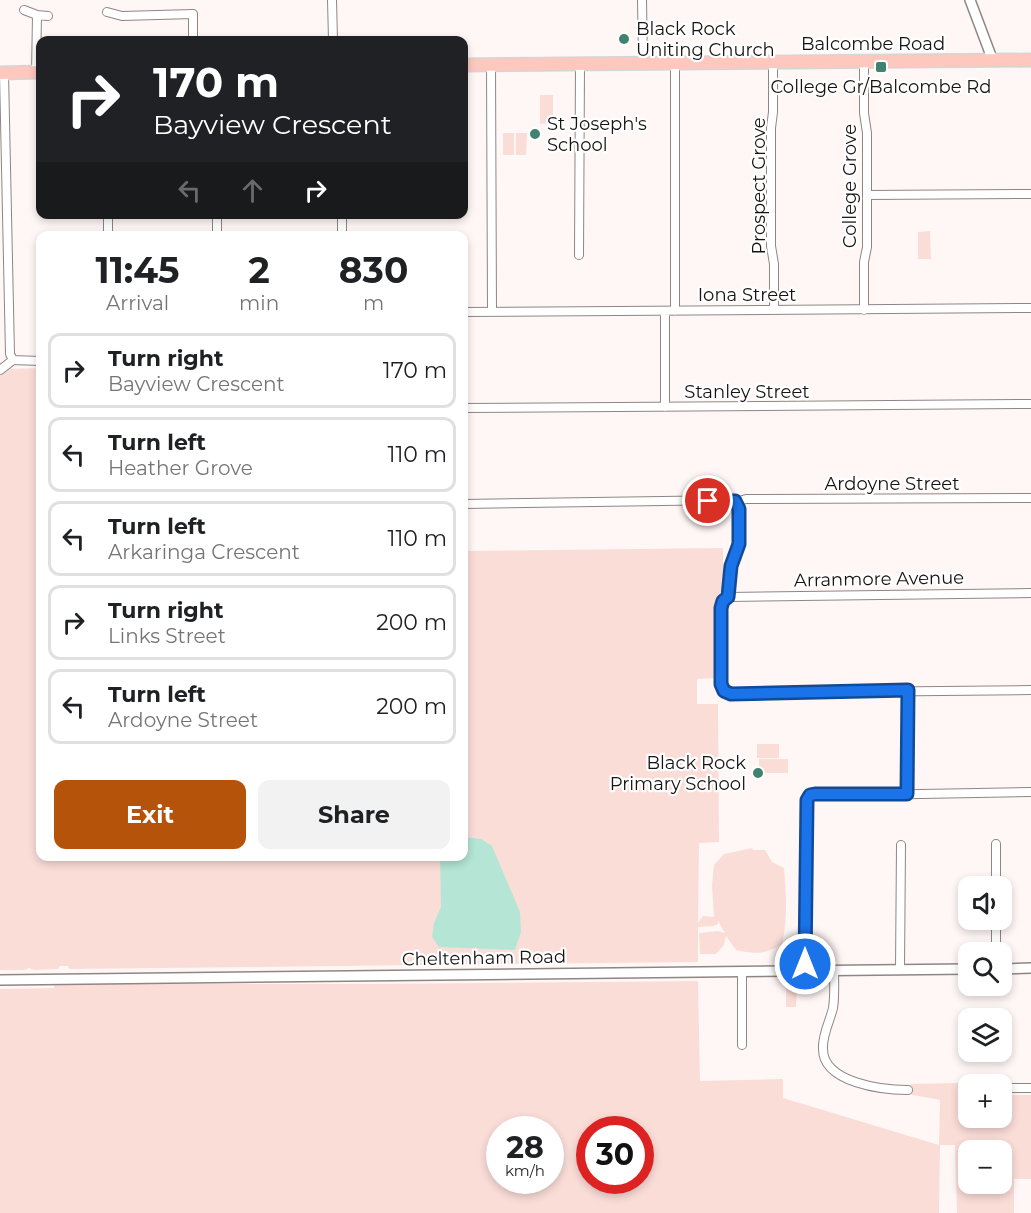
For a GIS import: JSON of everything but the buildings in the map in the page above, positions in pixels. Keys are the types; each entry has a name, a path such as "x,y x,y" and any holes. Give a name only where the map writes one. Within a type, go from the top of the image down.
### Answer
{"main road":[{"name":"Balcombe Road","path":"468,64 1031,60"},
{"path":"2,73 36,73"}],"street":[{"path":"332,0 333,36"},
{"path":"642,0 643,63"},
{"path":"970,0 993,61"},
{"path":"24,10 48,16"},
{"path":"107,12 122,16 193,14 193,36"},
{"path":"37,15 37,36"},
{"name":"Prospect Grove","path":"773,62 771,246 774,264 774,310"},
{"name":"College Grove","path":"864,62 867,195 864,310"},
{"path":"675,63 675,311"},
{"path":"491,64 492,312"},
{"path":"579,255 580,64"},
{"path":"2,73 10,354 13,360"},
{"path":"867,195 1031,194"},
{"name":"Iona Street","path":"468,312 1031,308"},
{"path":"665,311 665,407"},
{"path":"0,370 13,360 36,361"},
{"name":"Stanley Street","path":"468,408 1031,404"},
{"name":"Ardoyne Street","path":"468,504 731,500 737,503 746,499 1031,498"},
{"path":"737,503 739,544 731,566 731,597 723,601 721,608 721,684 724,691 731,694 1031,690"},
{"name":"Arranmore Avenue","path":"731,597 1031,593"},
{"path":"907,794 908,690"},
{"path":"805,970 807,800 810,795 1031,792"},
{"path":"996,844 996,876"},
{"path":"900,969 901,845"},
{"path":"1012,969 1031,968"},
{"name":"Cheltenham Road","path":"0,980 958,969"},
{"path":"834,970 833,1006 823,1049 828,1064 842,1077 882,1090 908,1090"},
{"path":"742,971 742,1046"},
{"path":"1012,1088 1031,1088"}],"shaded area":[{"path":"540,95 553,95 553,123 540,124"},
{"path":"503,133 514,133 514,155 503,155"},
{"path":"516,133 527,133 526,155 516,155"},
{"path":"930,231 931,259 918,259 918,232"},
{"path":"36,368 36,861 468,861 468,551 723,548 723,587 716,601 718,678 697,679 697,704 718,704 719,842 699,843 698,923 703,916 714,917 712,885 714,865 724,854 752,848 753,850 765,850 772,862 784,868 786,916 782,944 765,952 748,952 736,950 726,936 724,945 716,954 700,954 699,933 718,931 725,933 718,921 718,924 713,926 698,927 698,962 69,969 68,966 60,966 58,969 0,970 0,373 9,369"},
{"path":"757,744 779,744 779,758 757,758"},
{"path":"759,759 788,759 788,773 759,773"},
{"path":"468,837 481,839 492,846 520,912 521,932 515,950 439,947 432,937 434,923 441,907 440,861 468,861"},
{"path":"698,981 700,1081 783,1079 783,1098 939,1145 940,1100 908,1094 911,1084 958,1083 958,1128 1012,1128 1012,1095 1031,1095 1031,1179 1014,1179 1014,1213 957,1213 955,1145 940,1145 939,1213 0,1213 0,989 54,988 54,984"},
{"path":"786,984 797,984 796,1007 786,1007"}],"place":[{"name":"Black Rock Uniting Church","path":"624,39"},
{"name":"College Gr/Balcombe Rd","path":"881,67"},
{"name":"St Joseph's School","path":"535,134"},
{"name":"Black Rock Primary School","path":"758,773"}],"route":[{"path":"708,501 731,500 739,505 738,550 732,560 728,597 721,604 721,684 724,691 731,694 908,690 907,794 815,794 808,797 805,964"}]}
